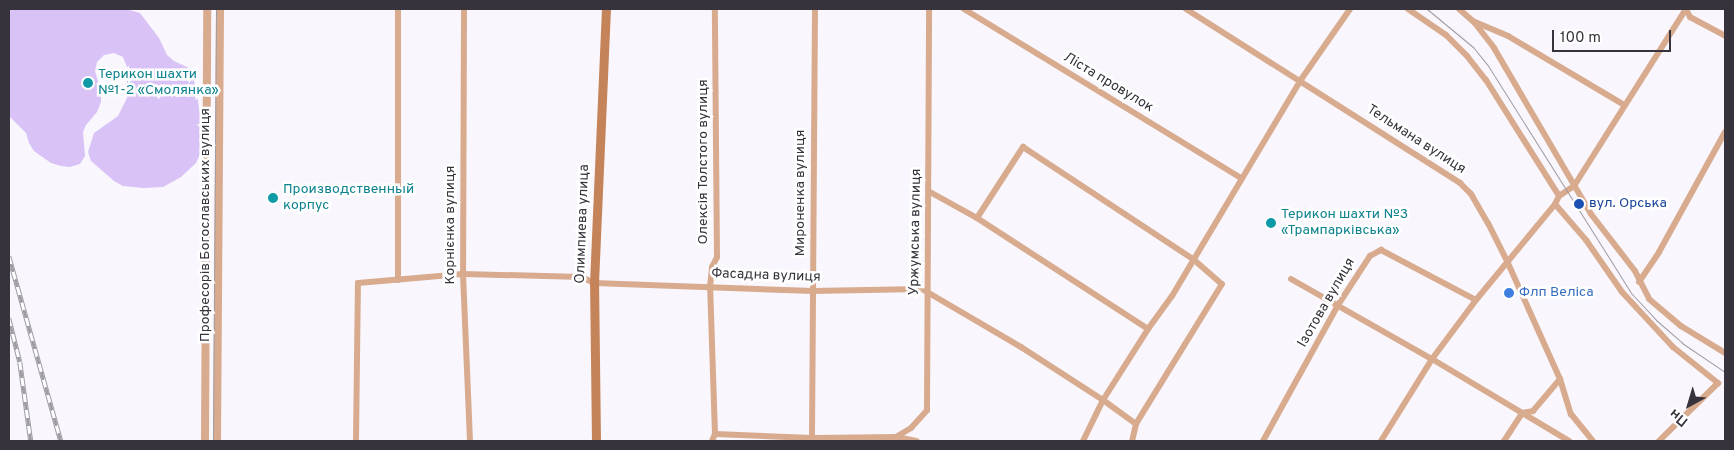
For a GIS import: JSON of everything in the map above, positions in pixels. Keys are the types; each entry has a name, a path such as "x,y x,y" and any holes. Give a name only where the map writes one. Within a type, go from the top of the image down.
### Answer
{"main road":[{"name":"Олимпиева улица","path":"596,441 594,283 606,9"}],"street":[{"name":"Професорів Богославських вулиця","path":"205,441 206,9"},
{"name":"Професорів Богославських вулиця","path":"217,441 220,9"},
{"path":"398,9 398,280"},
{"name":"Корнієнка вулиця","path":"464,9 463,274 470,441"},
{"name":"Олексія Толстого вулиця","path":"715,9 717,257 712,267 710,287 715,434"},
{"name":"Мироненка вулиця","path":"812,438 815,9"},
{"name":"Уржумська вулиця","path":"895,439 911,428 927,410 930,192 929,9"},
{"name":"Ліста провулок","path":"964,9 1241,178"},
{"name":"Тельмана вулиця","path":"1186,9 1460,182 1471,194 1507,261 1560,379 1572,414 1593,441"},
{"path":"1083,441 1103,400 1148,329 1172,296 1300,80 1350,9"},
{"path":"1408,9 1446,35 1467,56 1486,80 1560,196"},
{"path":"1459,9 1474,22 1518,87 1591,214 1635,271 1649,299 1663,312 1725,353"},
{"path":"1686,9 1690,17 1725,36"},
{"path":"1381,441 1432,359 1476,300 1560,196 1574,186 1686,9"},
{"path":"1474,22 1508,36 1624,105"},
{"path":"1639,282 1659,252 1725,132"},
{"path":"977,218 1023,147 1193,259 1222,284 1136,424 1132,441"},
{"path":"930,192 977,218 1148,329"},
{"path":"1555,204 1586,240 1622,292 1673,347 1718,384 1659,441"},
{"name":"Ізотова вулиця","path":"1263,441 1338,305 1370,256 1381,250 1476,300"},
{"name":"Фасадна вулиця","path":"356,441 358,283 463,274 582,276 594,283 813,291 922,289 1103,400 1136,424"},
{"path":"1291,279 1432,359 1569,441"},
{"path":"1522,412 1533,411 1560,379"},
{"path":"1504,441 1522,412"},
{"path":"712,441 715,434 774,438 895,439 918,441"}],"shaded area":[{"path":"9,9 126,9 140,13 159,38 167,55 174,61 191,69 202,126 200,154 196,163 181,177 163,187 143,188 123,186 114,181 91,161 88,152 94,133 118,116 127,98 127,67 123,57 114,53 104,55 97,62 95,71 101,92 101,102 97,112 86,125 83,132 85,156 80,164 70,167 61,166 51,163 34,151 26,133 9,116"}],"tram line":[{"path":"213,441 216,9"},
{"path":"1427,9 1473,47 1487,64 1632,294 1656,320 1682,343 1725,372"}],"railway":[{"path":"9,256 61,441"},
{"path":"9,318 20,362 31,441"}],"place":[{"name":"Терикон шахти №1-2 «Смолянка»","path":"88,83"},
{"name":"Производственный корпус","path":"273,198"},
{"name":"вул. Орська","path":"1579,204"},
{"name":"Терикон шахти №3 «Трампарківська»","path":"1271,223"},
{"name":"Флп Веліса","path":"1509,293"}]}
